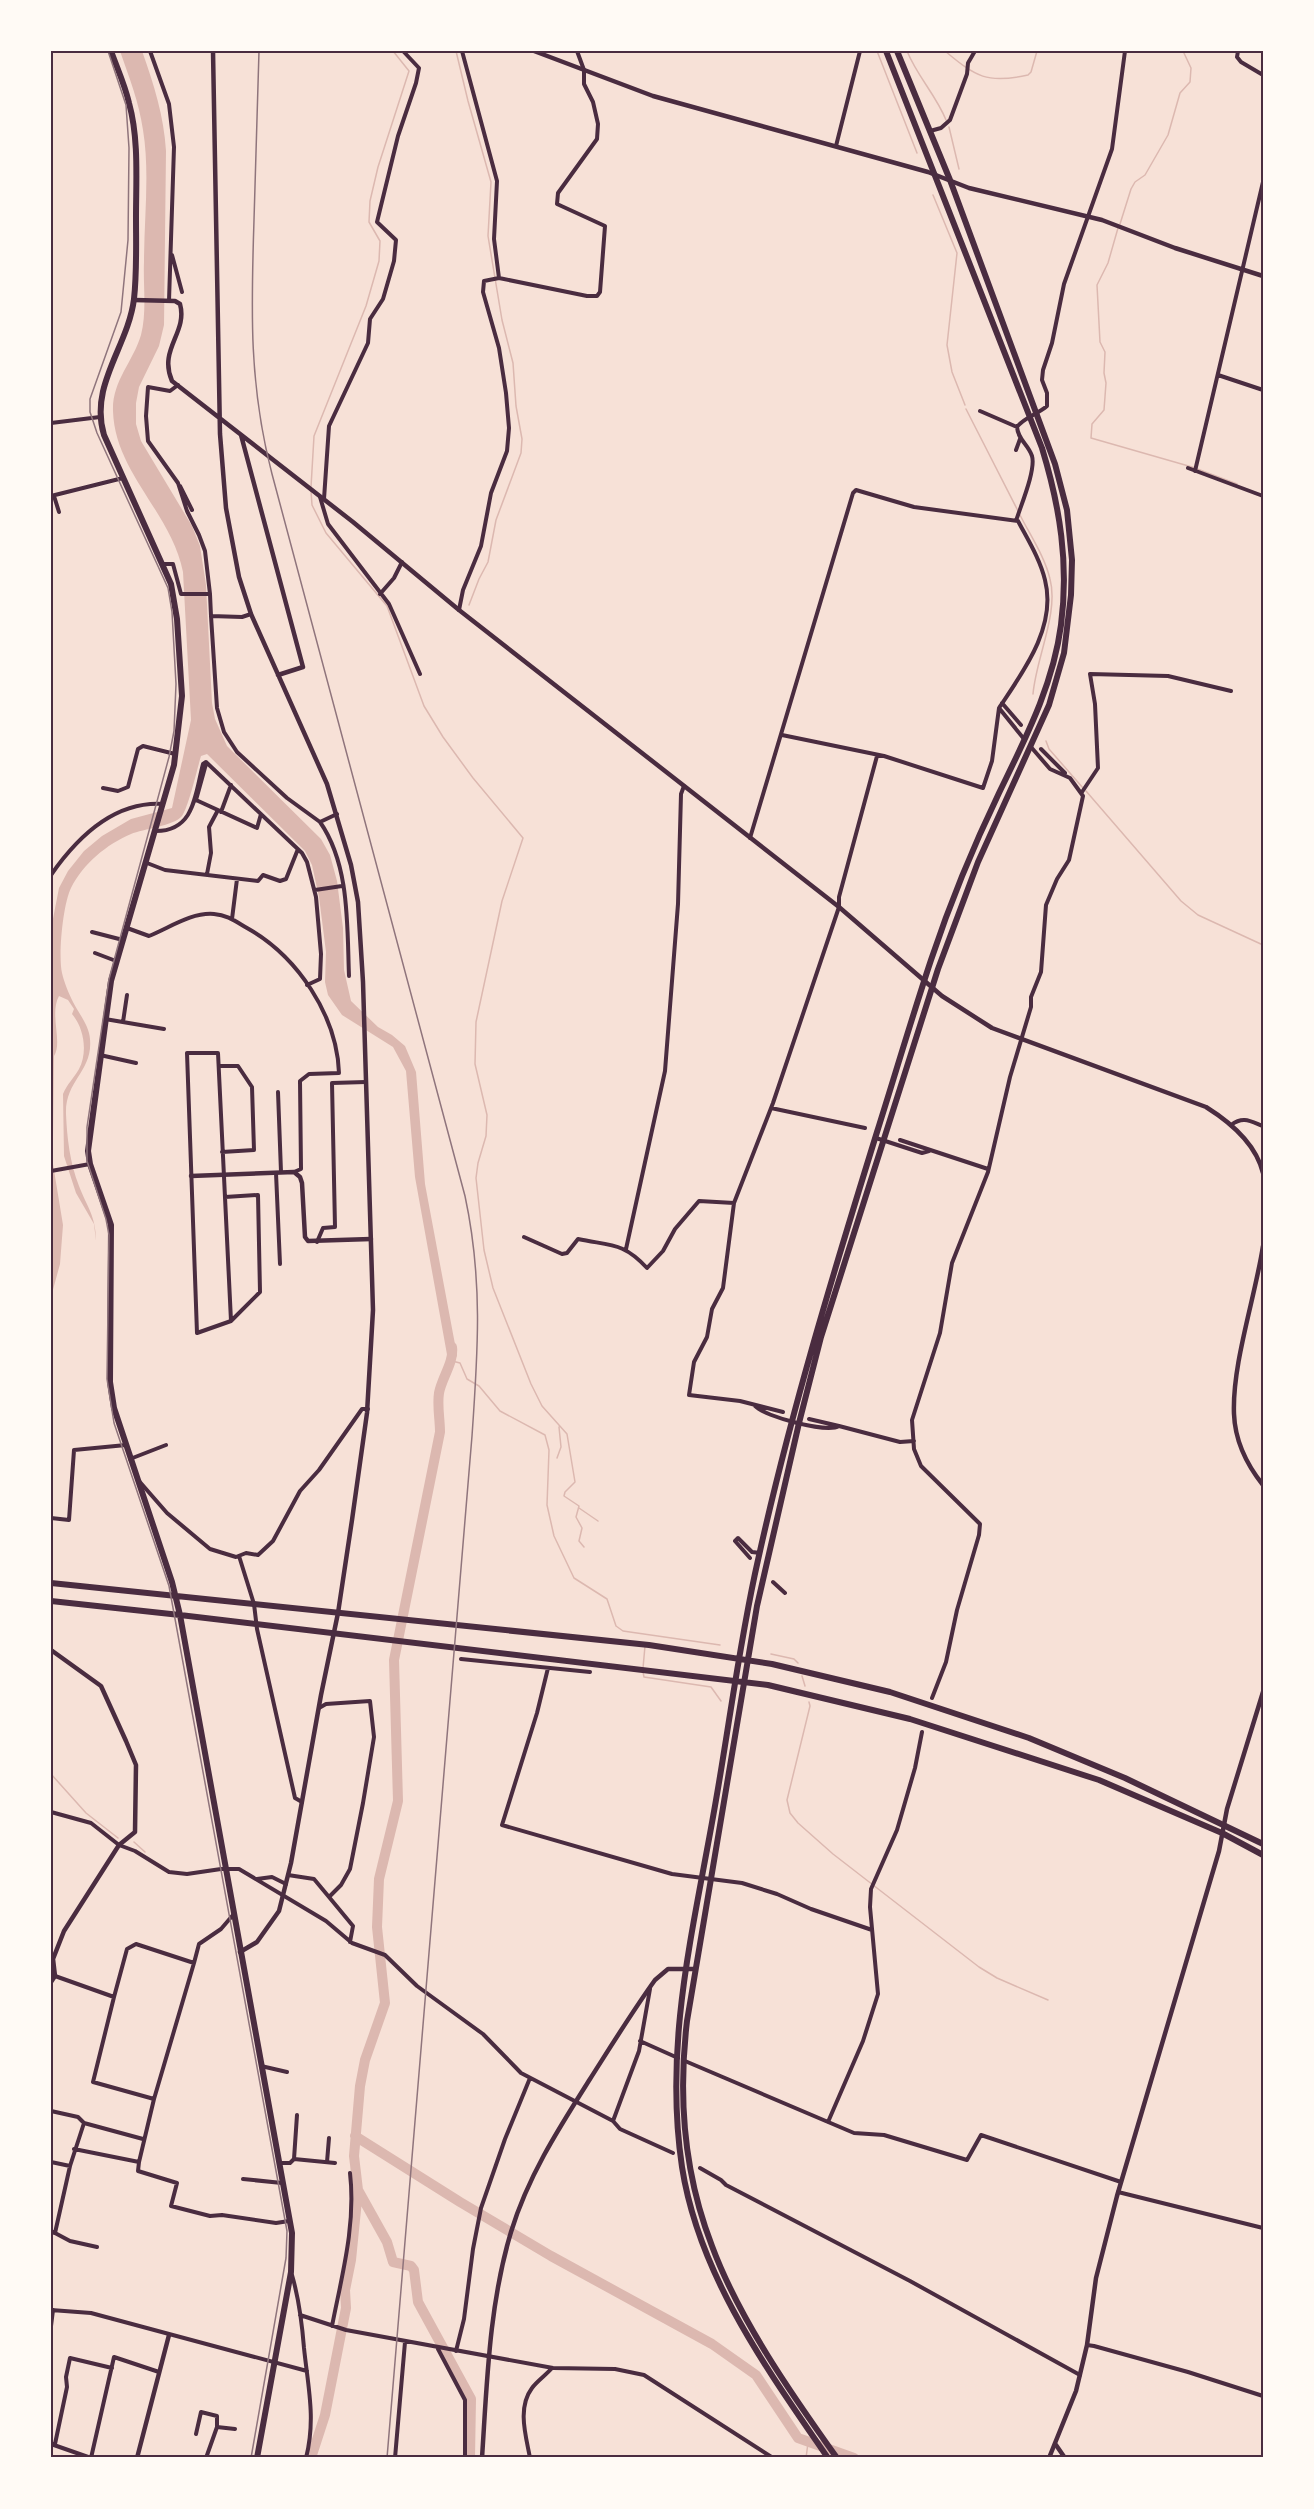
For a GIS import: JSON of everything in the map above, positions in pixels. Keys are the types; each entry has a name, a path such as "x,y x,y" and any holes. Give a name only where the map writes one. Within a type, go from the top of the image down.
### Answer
{"highway":[{"path":"111,51 130,104 134,134 134,300 129,320 101,392 100,417 104,435 164,564 174,593 181,678 180,725 176,754 157,829 117,961 105,1019 88,1141 90,1164 111,1225 110,1382 115,1415 176,1595 293,2251 257,2458"},
{"path":"828,2457 740,2323 703,2244 683,2169 676,2104 680,2059 770,1544 821,1337 933,988 978,862 1049,705 1064,653 1071,595 1072,560 1062,487 885,51"},
{"path":"837,2458 736,2298 712,2246 699,2206 686,2140 678,2019 740,1659 760,1553 790,1420 831,1279 925,980 963,875 1025,739 1050,676 1061,624 1064,580 1058,508 1034,416 950,180 897,51"},
{"path":"51,1583 649,1645 772,1664 890,1692 1029,1738 1125,1778 1263,1844"},
{"path":"51,1602 658,1670 786,1688 909,1719 1066,1769 1122,1789 1222,1833 1263,1855"}],"main road":[{"path":"213,51 223,485 227,518 239,577 250,614 323,775 337,814 358,902 363,982 373,1310 368,1409 339,1613 287,1884 284,1898 268,1929 257,1942 240,1952"},
{"path":"534,51 653,96 936,175 969,188 1088,216 1263,276"},
{"path":"134,300 175,301 180,304 182,313 167,364 172,381 322,498 459,610 839,907 933,988 981,1022 1021,1040 1206,1107 1231,1125 1251,1149 1263,1173"},
{"path":"241,435 303,667 278,675"},
{"path":"191,1176 294,1172 302,1183 305,1237 308,1241 371,1239"},
{"path":"1263,1246 1238,1368 1234,1413 1243,1453 1263,1485"},
{"path":"51,1650 101,1686 135,1765 135,1832 119,1845 64,1931 53,1959 55,1976 51,1982"},
{"path":"1049,2458 1056,2445 1080,2375 1087,2345 1096,2278 1118,2192 1263,1692"},
{"path":"482,2458 489,2355 496,2300 512,2227 540,2160 650,1987 668,1969 695,1969"},
{"path":"137,2458 169,2335"},
{"path":"1056,2445 1065,2458"}],"street":[{"path":"150,51 169,104 174,147 172,251 167,301"},
{"path":"403,51 419,68 398,136 376,222 396,240 394,261 383,299 370,320 368,344 329,426 322,498 328,524 389,604 420,674"},
{"path":"462,51 497,181 494,239 499,278"},
{"path":"459,610 481,546 491,493 507,451 509,428 499,348 483,292 484,281 499,278 577,295 597,296 600,292 605,226 558,204 558,193 597,139 598,124 593,102 584,84 584,70 577,51"},
{"path":"836,147 860,51"},
{"path":"930,131 941,128 950,120 967,74 968,63 975,51"},
{"path":"1017,427 1023,420 1034,416 1047,406 1047,393 1042,380 1043,370 1052,343 1064,284 1112,149 1125,51"},
{"path":"1238,51 1237,57 1241,62 1263,75"},
{"path":"1195,471 1263,182"},
{"path":"172,251 182,292"},
{"path":"1218,375 1263,390"},
{"path":"178,385 170,391 148,387 146,416 148,441 178,483 192,510"},
{"path":"980,411 1017,427"},
{"path":"51,423 100,417"},
{"path":"1016,450 1020,439 1017,427"},
{"path":"782,735 877,756 983,788 992,761 999,708 1035,652 1046,609 1047,587 1041,567 1016,521 1033,463 1029,447 1020,439"},
{"path":"1188,468 1263,496"},
{"path":"59,512 52,496 117,481 123,477"},
{"path":"178,483 187,511 205,551 220,723 232,746 287,798 320,822 334,847 348,924 349,976"},
{"path":"750,838 854,491 914,507 1016,521"},
{"path":"380,594 402,562"},
{"path":"164,564 173,564 181,594 209,594"},
{"path":"211,616 242,617 250,614"},
{"path":"932,1698 946,1662 980,1524 921,1466 916,1455 914,1441 914,1415 940,1334 952,1263 988,1169 1031,997 1041,972 1046,905 1069,860 1083,790 1098,768 1095,704 1090,674 1168,676 1231,691"},
{"path":"1002,703 1021,725"},
{"path":"999,708 1050,769 1070,778"},
{"path":"103,788 118,791 128,787 138,749 143,746 176,754"},
{"path":"1041,749 1083,790"},
{"path":"783,1412 740,1401 689,1395 694,1362 707,1337 712,1309 723,1288 734,1203 770,1108 839,907 839,897 877,756"},
{"path":"206,762 298,849 307,862 316,890 321,954 320,979 307,985"},
{"path":"206,762 196,800 257,828 261,814"},
{"path":"157,829 167,831 179,826 188,816 203,764 206,762"},
{"path":"207,874 212,853 209,828 231,785"},
{"path":"626,1249 665,1071 678,904 681,794 684,786"},
{"path":"51,875 77,841 107,819 122,812 163,807"},
{"path":"320,822 337,814"},
{"path":"147,863 165,870 207,874 216,878 258,881 263,875 280,881 286,879 298,849"},
{"path":"232,919 237,879"},
{"path":"316,890 340,886"},
{"path":"126,928 149,936 199,915 212,914 232,919 273,945 299,971 322,1010 338,1053 339,1073 309,1074 300,1081 302,1168 294,1172"},
{"path":"93,932 123,940"},
{"path":"95,953 117,961"},
{"path":"123,1022 127,995"},
{"path":"105,1019 164,1029"},
{"path":"225,1197 258,1195 260,1292 231,1321 197,1333 187,1053 218,1053 231,1321"},
{"path":"100,1056 136,1063"},
{"path":"219,1066 238,1066 252,1087 254,1150 222,1152"},
{"path":"317,1242 323,1228 335,1227 332,1083 366,1082"},
{"path":"278,1092 279,1264"},
{"path":"770,1108 865,1128"},
{"path":"1231,1125 1238,1120 1245,1119 1263,1126"},
{"path":"876,1138 922,1153 932,1150"},
{"path":"900,1140 988,1169"},
{"path":"51,1171 90,1164"},
{"path":"524,1237 562,1254 567,1253 578,1239 626,1249 647,1268 663,1251 675,1229 699,1201 734,1203"},
{"path":"755,1406 760,1412 799,1423 833,1430 839,1426"},
{"path":"137,1480 167,1513 210,1548 217,1552 239,1556 246,1553 258,1555 273,1540 300,1491 319,1470 362,1409 368,1409"},
{"path":"809,1419 894,1441 908,1443 914,1441"},
{"path":"51,1518 69,1520 74,1450 126,1445"},
{"path":"130,1459 165,1445"},
{"path":"750,1558 735,1541 738,1538 753,1552 760,1553"},
{"path":"239,1556 254,1604 255,1624 295,1798 302,1802"},
{"path":"773,1582 785,1593"},
{"path":"460,1659 590,1672"},
{"path":"548,1668 537,1713 502,1826 672,1874 742,1883 872,1930"},
{"path":"319,1708 326,1704 354,1700 370,1701 374,1737 350,1869 341,1885 329,1897"},
{"path":"828,2122 863,2041 878,1994 870,1902 871,1889 897,1830 915,1768 922,1732"},
{"path":"51,1812 91,1823 119,1845 135,1851 169,1872 187,1874 225,1868 239,1869 284,1898 326,1921 350,1942 385,1955 417,1986 483,2034 515,2067 530,2078 613,2121 620,2129 673,2153"},
{"path":"288,1875 314,1879 353,1926 350,1942"},
{"path":"256,1880 272,1876 287,1884"},
{"path":"233,1915 221,1929 199,1944 143,2139 146,2141 138,2170 177,2183 171,2206 210,2216 222,2215 276,2223 289,2221"},
{"path":"154,2099 93,2082 127,1949 136,1944 194,1964"},
{"path":"55,1976 114,1997"},
{"path":"613,2121 639,2051 650,1987"},
{"path":"640,2041 854,2133 884,2135 967,2160 981,2135 1121,2182"},
{"path":"261,2066 287,2072"},
{"path":"456,2351 464,2319 480,2214 505,2139 530,2078"},
{"path":"51,2111 78,2117 84,2123 143,2139"},
{"path":"278,2163 290,2163 294,2159 297,2115"},
{"path":"84,2123 74,2149 70,2173 53,2233 70,2241 97,2247"},
{"path":"327,2162 329,2138"},
{"path":"74,2149 140,2162"},
{"path":"294,2159 335,2163"},
{"path":"51,2162 70,2166"},
{"path":"700,2168 726,2185 902,2276 1080,2375"},
{"path":"332,2326 350,2230 353,2200 350,2173"},
{"path":"243,2179 282,2183"},
{"path":"1118,2192 1263,2228"},
{"path":"291,2272 300,2315 312,2427 306,2458"},
{"path":"51,2326 52,2310 91,2313 307,2370"},
{"path":"300,2315 343,2329 405,2342 553,2368 615,2369 644,2374 773,2458"},
{"path":"395,2458 405,2342"},
{"path":"1087,2345 1188,2372 1263,2396"},
{"path":"439,2348 465,2400 465,2458"},
{"path":"112,2368 70,2358 66,2377 67,2387 53,2444 91,2458 112,2368 114,2357 159,2372"},
{"path":"530,2458 524,2415 527,2397 532,2388 553,2368"},
{"path":"196,2434 201,2412 217,2416 217,2427 206,2458"},
{"path":"217,2427 234,2429"}],"shaded area":[{"path":"120,51 142,51 158,101 166,151 164,325 159,346 139,387 136,424 141,441 192,526 200,546 206,585 212,703 215,719 227,746 321,839 330,855 337,881 343,928 344,970 351,1001 378,1027 405,1046 416,1072 425,1184 457,1355 455,1360 448,1360 415,1177 406,1071 393,1047 342,1015 328,995 325,982 326,952 319,897 312,865 305,851 207,754 201,756 182,816 166,825 131,834 113,843 82,871 68,896 61,942 62,973 71,999 88,1029 90,1050 67,1102 67,1132 73,1168 94,1224 76,1193 64,1156 63,1094 79,1069 84,1048 82,1033 72,1014 74,1009 68,1000 59,996 55,1011 57,1043 54,1056 53,1138 51,1142 51,929 59,888 68,871 84,851 102,836 131,819 172,808 191,720 183,572 177,550 167,530 123,454 116,433 113,411 119,381 137,345 143,326 146,179 145,146 139,110"},
{"path":"51,1152 63,1225 60,1264 51,1297"}],"waterway":[{"path":"311,487 314,436 366,306 379,261 380,241 369,222 370,201 378,167 409,71 393,51"},
{"path":"456,51 491,182 488,236 502,320 513,363 516,406 522,439 521,453 496,520 488,562 469,605"},
{"path":"877,51 917,153"},
{"path":"907,51 946,120"},
{"path":"945,51 974,72 1002,79 1028,75 1037,51"},
{"path":"1120,224 1131,189 1135,182 1145,175 1168,135 1180,93 1190,82 1191,68 1183,51"},
{"path":"949,127 959,169"},
{"path":"933,195 957,253 947,345 952,372 965,405"},
{"path":"1118,228 1108,263 1097,285 1100,342 1105,352 1106,383 1104,410 1092,424 1091,438 1192,467 1237,484"},
{"path":"966,409 1018,511"},
{"path":"311,491 312,505 326,533 387,606 424,706 473,778 523,838 502,901 476,1022 475,1064 487,1115 486,1136 476,1178 484,1250 493,1288 542,1406 567,1434 575,1482 564,1496 579,1506 576,1517 582,1528 579,1541 584,1547"},
{"path":"1020,515 1045,563 1052,592 1052,606 1033,694"},
{"path":"1046,741 1049,749 1083,788"},
{"path":"1086,791 1181,901 1198,915 1263,945"},
{"path":"311,2458 325,2415 346,2308 345,2290 351,2260 358,2190 354,2156 360,2086 365,2060 385,2003 377,1927 379,1879 398,1801 394,1660 440,1432 439,1393 451,1359 452,1347"},
{"path":"452,1361 460,1363 467,1379 479,1386 500,1411 545,1435 549,1450 547,1505 554,1536 574,1578 607,1599 616,1626 623,1631 720,1645"},
{"path":"557,1458 561,1447 559,1427"},
{"path":"579,1508 598,1521"},
{"path":"643,1668 645,1646"},
{"path":"771,1654 794,1659 798,1663"},
{"path":"643,1672 644,1677 711,1687 721,1701"},
{"path":"802,1676 805,1686"},
{"path":"809,1702 810,1706 787,1800 790,1813 798,1823 833,1854 979,1967 997,1978 1048,2000"},
{"path":"51,1774 86,1813 118,1838"},
{"path":"134,1842 145,1852"},
{"path":"355,2136 551,2256 712,2344 756,2375 798,2438 854,2458"},
{"path":"358,2190 387,2242 393,2262 411,2266 414,2270 418,2302 471,2399 470,2458"},
{"path":"806,2458 808,2443"}],"tram line":[{"path":"108,51 126,105 129,148 128,240 121,312 90,399 90,412 97,433 168,588 172,612 176,684 174,731 169,757 109,979 87,1127 87,1161 109,1235 107,1379 114,1423 169,1586 287,2231 286,2258 251,2458"}],"railway":[{"path":"259,51 252,317 255,379 264,442 465,1196 471,1227 477,1286 478,1316 472,1436 387,2458"}]}
